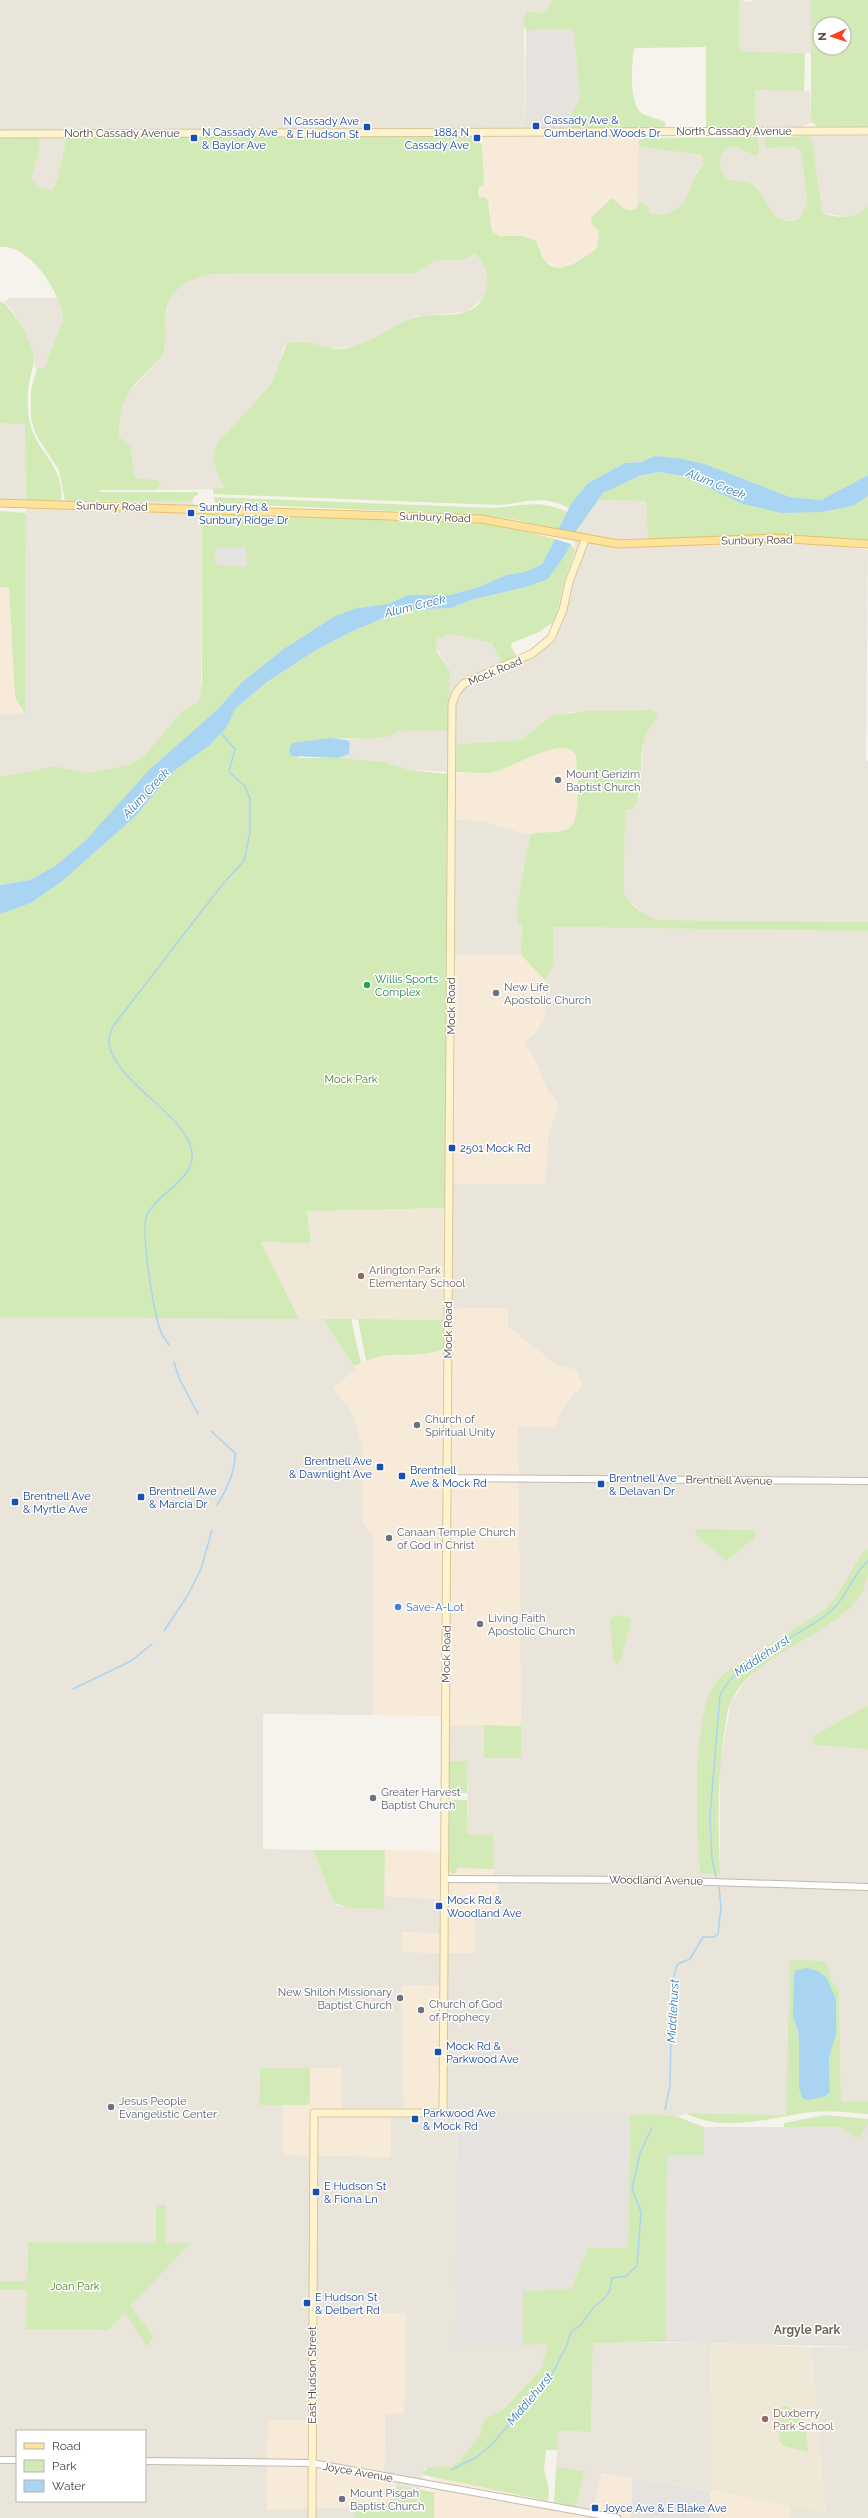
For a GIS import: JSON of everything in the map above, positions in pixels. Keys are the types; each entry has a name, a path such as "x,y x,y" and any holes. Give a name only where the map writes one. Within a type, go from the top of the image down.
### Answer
{"main road":[{"name":"North Cassady Avenue","path":"0,134 868,131"},
{"name":"Sunbury Road","path":"0,503 448,516 497,521 583,539 618,544 775,538 868,544"},
{"name":"Mock Road","path":"314,2112 443,2113 452,704 456,693 462,684 533,654 550,638 563,610 569,582 583,539"},
{"name":"East Hudson Street","path":"312,2518 314,2112"}],"street":[{"name":"Brentnell Avenue","path":"447,1475 456,1478 868,1481"},
{"name":"Woodland Avenue","path":"445,1879 651,1880 868,1887"},
{"path":"0,2460 16,2460"},
{"name":"Joyce Avenue","path":"146,2461 312,2463 617,2518"}],"shaded area":[{"path":"0,0 551,0 549,9 546,12 527,12 524,27 525,129 67,136 57,180 52,190 38,187 31,179 40,147 0,137"},
{"path":"739,0 751,2 753,0 811,0 811,53 739,51"},
{"path":"571,29 574,34 580,98 570,125 572,128 525,129 526,30"},
{"path":"755,90 810,91 811,122 801,128 755,129"},
{"path":"639,128 638,202 636,209 632,211 625,210 614,199 592,224 599,231 597,248 580,260 565,267 556,267 545,260 536,241 523,236 499,236 492,231 490,205 484,197 479,199 478,188 484,185 482,146 478,141 477,129"},
{"path":"809,136 868,136 868,206 863,211 848,217 822,213"},
{"path":"758,137 767,137 764,139 766,148 796,147 801,151 807,203 799,219 782,220 775,216 758,191 750,184 732,181 725,176 720,168 721,155 728,148 759,139"},
{"path":"638,144 640,147 701,155 704,159 704,164 696,172 687,200 679,209 663,215 654,215 650,213 648,206 638,202"},
{"path":"476,253 486,270 488,288 485,297 467,312 417,316 402,322 358,346 328,349 302,341 284,347 277,374 272,383 217,444 224,489 157,490 160,483 157,480 138,478 134,475 131,447 119,436 119,418 122,403 130,391 163,355 165,349 165,319 170,300 177,288 194,278 211,274 415,273 436,260 463,260"},
{"path":"11,298 59,298 63,320 44,370 34,367 34,355 12,309 3,302"},
{"path":"10,422 25,424 26,500 0,500 0,423"},
{"path":"26,500 192,502 202,512 201,697 199,702 182,711 145,755 132,764 87,773 55,766 0,777 0,714 25,714"},
{"path":"597,500 646,501 648,540 645,546 819,543 868,550 866,760 868,762 868,922 658,920 647,917 627,899 624,892 625,810 640,796 643,738 651,710 570,712 549,717 522,740 457,744 456,772 409,770 384,762 339,758 349,754 350,743 347,740 388,737 397,732 447,730 450,671 435,646 436,639 451,634 492,643 502,666 535,649 549,633 555,621 564,582 575,549 574,534"},
{"path":"215,547 246,548 247,564 244,567 215,565"},
{"path":"0,587 9,588 15,697 25,714 0,714"},
{"path":"568,747 573,749 576,755 577,816 573,826 567,830 534,833 530,835 483,821 448,819 447,774 493,772 543,751"},
{"path":"448,819 483,821 530,835 517,904 522,926 521,955 447,955"},
{"path":"553,927 868,931 868,1549 863,1552 834,1599 824,1610 725,1673 715,1684 704,1711 700,1742 698,1843 700,1872 720,1874 720,1764 731,1702 745,1682 760,1666 845,1612 858,1598 868,1576 868,1705 812,1738 815,1745 868,1749 868,2101 841,2101 839,1989 832,1981 826,1962 791,1960 786,2115 685,2113 678,2117 630,2115 629,2113 457,2113 454,2345 549,2344 541,2369 505,2408 483,2420 480,2436 458,2462 452,2466 425,2468 419,2490 396,2486 396,2478 384,2475 385,2414 404,2414 406,2313 312,2313 312,2420 268,2420 267,2509 354,2507 355,2518 0,2518 0,2290 27,2290 27,2329 108,2330 125,2311 147,2347 154,2337 131,2306 189,2243 166,2243 166,2206 157,2205 156,2243 28,2242 27,2281 0,2281 0,1317 323,1319 357,1369 333,1388 354,1415 362,1444 363,1523 373,1535 373,1715 263,1714 263,1849 313,1850 334,1903 337,1906 383,1909 384,1896 444,1899 444,1934 402,1932 402,1952 475,1953 475,1918 499,1917 498,1880 494,1879 493,1835 467,1835 468,1761 442,1761 443,1725 484,1725 484,1758 521,1758 518,1427 556,1427 558,1415 572,1396 583,1386 576,1370 558,1366 508,1327 507,1308 445,1309 446,1184 545,1184 548,1135 558,1104 546,1088 536,1062 524,1042 537,1030 546,1012 545,980 553,966","holes":["697,1529 753,1530 756,1532 755,1538 726,1561 698,1537 696,1531","623,1615 631,1619 631,1623 620,1662 617,1665 613,1661 610,1621 613,1617","402,1985 442,1986 444,2113 404,2112","260,2068 342,2068 342,2111 391,2112 391,2157 283,2154 283,2104 259,2104"]},
{"path":"447,955 521,955 545,980 546,1012 543,1022 524,1042 536,1062 546,1088 558,1104 548,1135 545,1184 446,1184"},
{"name":"Arlington Park Elementary School","path":"446,1208 445,1320 299,1319 261,1242 311,1243 307,1211"},
{"path":"507,1308 508,1327 558,1366 576,1370 583,1386 572,1396 558,1415 556,1427 518,1427 521,1726 443,1725 439,1716 373,1715 373,1535 363,1523 362,1444 354,1415 333,1388 356,1369 354,1366 375,1357 432,1354 445,1309"},
{"path":"385,1850 448,1852 457,1868 494,1869 494,1879 498,1879 499,1917 475,1918 475,1953 401,1952 402,1932 444,1934 444,1899 384,1896"},
{"path":"402,1985 442,1986 444,2113 404,2112"},
{"path":"310,2068 342,2068 342,2111 391,2112 391,2157 283,2155 283,2104 307,2105 310,2102"},
{"path":"457,2113 630,2113 628,2249 588,2248 571,2289 523,2291 523,2345 454,2346"},
{"path":"868,2124 868,2347 666,2342 667,2154 704,2155 704,2127 840,2127 859,2139"},
{"path":"312,2313 406,2313 404,2414 385,2414 384,2474 396,2478 393,2502 354,2502 354,2507 267,2510 268,2420 312,2420"},
{"path":"593,2343 711,2343 713,2491 602,2473 593,2510 576,2507 585,2471 556,2468 558,2431 591,2432"},
{"name":"Duxberry Park School","path":"711,2343 811,2347 825,2513 713,2491"},
{"path":"811,2347 868,2347 868,2518 790,2518 791,2506 825,2512"},
{"path":"602,2473 632,2478 631,2518 434,2518 434,2477 593,2510"},
{"path":"632,2478 710,2491 710,2518 631,2518"},
{"path":"710,2491 791,2506 790,2518 710,2518"}],"green space":[{"path":"551,0 739,0 739,51 805,53 804,91 755,90 755,129 706,128 706,47 634,48 632,83 635,102 638,109 643,114 664,121 666,125 664,128 572,128 569,119 580,98 574,34 571,29 526,30 524,23 527,12 546,11"},
{"path":"811,0 868,0 868,128 820,128 811,122"},
{"path":"38,136 40,147 31,179 38,187 52,190 57,180 67,136 478,136 478,141 482,146 484,185 478,188 479,198 484,197 488,200 492,231 499,236 523,236 536,241 546,262 554,267 560,268 574,264 597,248 599,231 592,224 591,218 611,199 614,199 626,210 636,209 638,202 648,206 650,213 659,215 677,209 687,198 698,171 704,164 701,155 640,147 638,144 639,140 643,138 758,137 759,152 756,156 736,147 725,150 722,154 720,163 722,172 731,180 751,184 757,189 775,215 781,219 789,221 799,219 807,203 801,151 796,147 766,148 764,139 767,137 809,136 812,139 822,213 840,217 853,216 868,206 868,475 821,500 790,497 705,464 678,458 655,456 641,462 625,463 588,483 569,508 551,501 542,500 498,505 213,494 213,489 224,488 213,461 217,444 272,383 287,344 293,342 307,342 334,349 349,348 359,345 401,323 416,317 466,312 478,305 487,287 485,270 476,253 463,260 436,260 415,273 211,274 201,276 185,283 173,294 166,310 165,347 163,355 130,390 125,399 119,421 119,436 131,447 134,475 138,478 157,480 161,483 157,490 100,490 101,492 198,492 198,495 194,496 192,502 65,501 59,470 36,435 31,418 31,390 37,368 44,369 63,320 61,309 51,285 33,262 22,253 11,248 0,247 0,137"},
{"path":"0,301 5,304 16,317 33,351 34,361 28,393 29,418 38,443 55,469 59,478 61,501 26,500 25,424 0,423"},
{"path":"658,472 684,476 714,489 822,512 853,506 868,496 868,540 759,535 648,540 646,501 597,500 609,489 625,481"},
{"path":"213,497 493,508 539,504 567,512 558,530 517,520 478,515 216,503"},
{"path":"0,511 26,513 25,714 15,697 9,588 0,587"},
{"path":"202,512 456,520 496,524 555,539 542,564 525,572 506,575 479,587 450,595 408,595 388,604 357,608 335,616 285,648 242,682 217,710 86,840 55,866 30,880 0,885 0,777 55,766 87,773 132,764 145,755 182,711 199,702 202,683"},
{"name":"Mock Park","path":"571,544 575,549 564,582 555,621 539,632 512,643 511,646 517,658 502,666 492,643 451,634 436,639 437,652 450,671 448,730 397,732 388,737 368,739 331,738 297,758 339,758 384,762 409,770 447,774 446,1208 307,1211 311,1243 261,1242 299,1319 0,1317 0,914 31,903 61,882 136,816 170,774 210,745 227,727 235,709 267,682 316,650 355,630 403,610 451,608 471,600 530,586 548,579 564,557"},
{"path":"651,710 657,714 658,718 650,728 642,749 638,797 634,809 625,810 624,892 633,906 647,916 658,920 868,922 868,931 553,927 553,966 545,980 521,955 522,926 517,921 517,904 530,835 534,833 556,832 568,829 573,825 576,817 578,795 576,755 570,749 561,748 537,754 502,770 480,773 456,772 457,744 522,740 549,717 555,715 588,711"},
{"path":"323,1319 351,1319 361,1363 354,1366"},
{"path":"358,1319 445,1320 445,1348 426,1354 385,1356 366,1361"},
{"path":"697,1529 753,1530 756,1532 755,1538 726,1561 698,1537 695,1531"},
{"path":"868,1549 868,1576 860,1595 845,1612 826,1626 761,1667 743,1683 731,1702 726,1718 720,1770 720,1874 700,1873 697,1832 698,1758 700,1734 710,1692 725,1673 824,1610 834,1599 863,1552"},
{"path":"623,1615 631,1619 631,1623 620,1662 617,1665 613,1661 610,1621 613,1617"},
{"path":"868,1705 868,1749 815,1745 812,1742 814,1736"},
{"path":"484,1725 521,1726 521,1758 484,1758"},
{"path":"448,1761 468,1761 467,1793 453,1793 448,1791"},
{"path":"452,1800 467,1800 467,1834 493,1835 494,1869 457,1868 456,1873 453,1874 449,1870 448,1803"},
{"path":"313,1850 385,1850 384,1909 349,1908 334,1903"},
{"path":"790,1960 826,1961 832,1981 839,1989 841,2101 868,2101 868,2114 819,2111 764,2120 732,2123 701,2119 685,2113 786,2115","holes":["793,2017 831,2049 829,2057 830,2092 799,2044 798,2030"]},
{"path":"260,2068 310,2068 310,2102 307,2105 259,2105"},
{"path":"651,2114 678,2117 704,2127 704,2155 667,2155 666,2342 593,2343 591,2432 558,2431 557,2450 546,2450 544,2469 549,2489 548,2501 424,2475 423,2472 429,2467 452,2466 458,2462 480,2436 483,2420 505,2408 541,2369 548,2344 523,2345 523,2291 571,2289 588,2248 628,2248 630,2115"},
{"path":"824,2115 868,2119 868,2124 859,2139 840,2127 784,2127 784,2123"},
{"name":"Joan Park","path":"156,2205 166,2205 166,2243 190,2243 131,2306 154,2337 147,2347 125,2312 108,2330 26,2329 27,2290 0,2290 0,2281 27,2281 28,2242 156,2243"},
{"path":"786,2406 792,2409 800,2419 807,2439 808,2452 784,2446 779,2440 779,2410"},
{"path":"560,2467 585,2471 576,2507 554,2502 556,2468"},
{"path":"396,2486 434,2492 434,2518 355,2518 353,2502 393,2502"}],"water":[{"name":"Alum Creek","path":"655,456 678,458 705,464 790,497 821,500 868,475 868,496 853,506 822,512 782,513 743,504 684,476 658,472 639,476 603,493 574,534 558,530 571,504 588,483 625,463 641,462"},
{"name":"Alum Creek","path":"555,539 571,544 564,557 548,579 530,586 471,600 451,608 403,610 355,630 316,650 267,682 235,709 227,727 210,745 170,774 136,816 61,882 31,903 0,914 0,885 30,880 55,866 86,840 149,770 217,710 242,682 285,648 335,616 357,608 388,604 408,595 450,595 479,587 506,575 525,572 542,564"},
{"path":"331,738 347,740 350,743 349,754 338,758 291,756 289,751 292,743"},
{"path":"807,1968 818,1971 827,1978 836,2000 836,2034 829,2057 830,2092 824,2097 806,2100 802,2097 799,2088 798,2030 793,2017 794,1975 796,1970"}],"waterway":[{"path":"169,1345 161,1332 155,1309 149,1273 145,1224 147,1215 152,1207 182,1179 191,1163 192,1153 188,1139 179,1126 125,1073 115,1059 109,1044 109,1040 113,1026 222,885 244,861 250,832 250,799 245,786 229,772 235,749 221,733"},
{"path":"174,1362 179,1378 198,1414"},
{"path":"211,1431 235,1453 234,1466 230,1480 217,1505"},
{"path":"164,1631 188,1595 201,1569 212,1530"},
{"name":"Middlehurst","path":"716,1876 712,1860 710,1816 720,1695 730,1680 756,1657 818,1621 832,1610 842,1599 858,1572 868,1561"},
{"path":"73,1689 131,1661 152,1644"},
{"name":"Middlehurst","path":"665,2110 670,2085 672,1984 678,1964 690,1959 703,1937 714,1937 718,1934 721,1907 719,1887"},
{"name":"Middlehurst","path":"451,2470 477,2457 494,2442 550,2378 567,2345 571,2332 580,2326 594,2307 604,2299 610,2290 612,2278 626,2276 637,2266 641,2212 632,2189 640,2153 652,2128"}],"place":[{"name":"Cassady Ave & Cumberland Woods Dr","path":"536,126"},
{"name":"N Cassady Ave & E Hudson St","path":"367,127"},
{"name":"N Cassady Ave & Baylor Ave","path":"194,138"},
{"name":"1884 N Cassady Ave","path":"477,138"},
{"name":"Sunbury Rd & Sunbury Ridge Dr","path":"191,513"},
{"name":"Mount Gerizim Baptist Church","path":"558,780"},
{"name":"Willis Sports Complex","path":"367,985"},
{"name":"New Life Apostolic Church","path":"496,993"},
{"name":"2501 Mock Rd","path":"452,1148"},
{"name":"Arlington Park Elementary School","path":"361,1276"},
{"name":"Church of Spiritual Unity","path":"417,1425"},
{"name":"Brentnell Ave & Dawnlight Ave","path":"380,1467"},
{"name":"Brentnell Ave & Mock Rd","path":"402,1476"},
{"name":"Brentnell Ave & Delavan Dr","path":"601,1484"},
{"name":"Brentnell Ave & Marcia Dr","path":"141,1497"},
{"name":"Brentnell Ave & Myrtle Ave","path":"15,1502"},
{"name":"Canaan Temple Church of God in Christ","path":"389,1538"},
{"name":"Save-A-Lot","path":"398,1607"},
{"name":"Living Faith Apostolic Church","path":"480,1624"},
{"name":"Greater Harvest Baptist Church","path":"373,1798"},
{"name":"Mock Rd & Woodland Ave","path":"439,1906"},
{"name":"New Shiloh Missionary Baptist Church","path":"400,1998"},
{"name":"Church of God of Prophecy","path":"421,2010"},
{"name":"Mock Rd & Parkwood Ave","path":"438,2052"},
{"name":"Jesus People Evangelistic Center","path":"111,2107"},
{"name":"Parkwood Ave & Mock Rd","path":"415,2119"},
{"name":"E Hudson St & Fiona Ln","path":"316,2192"},
{"name":"E Hudson St & Delbert Rd","path":"307,2303"},
{"name":"Duxberry Park School","path":"765,2419"},
{"name":"Mount Pisgah Baptist Church","path":"342,2499"},
{"name":"Joyce Ave & E Blake Ave","path":"595,2508"}],"district":[{"name":"Argyle Park","path":"807,2330"}]}
